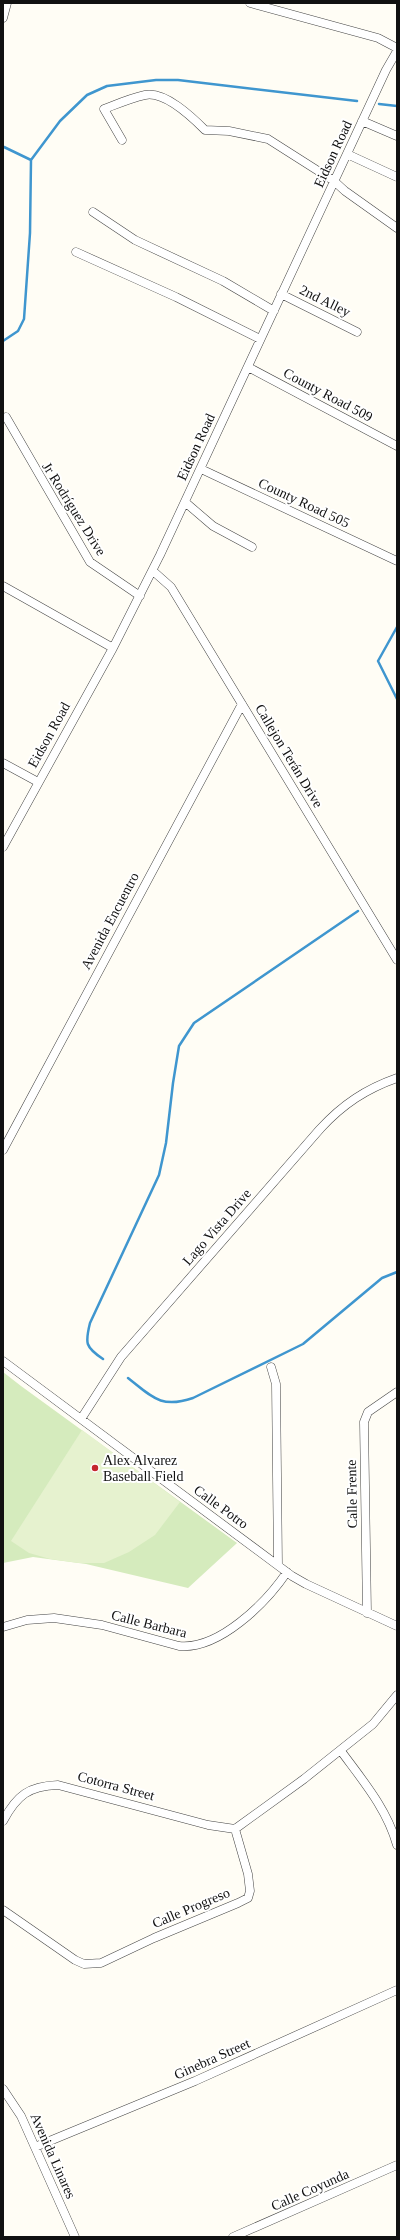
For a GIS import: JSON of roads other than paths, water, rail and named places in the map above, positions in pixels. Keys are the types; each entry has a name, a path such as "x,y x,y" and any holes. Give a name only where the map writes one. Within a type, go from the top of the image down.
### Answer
{"street":[{"path":"3,18 7,3"},
{"path":"250,3 275,6 378,38 397,48"},
{"name":"Eidson Road","path":"3,847 113,648 153,571 362,121 386,70 397,51"},
{"path":"122,140 104,109 147,94 167,100 188,113 205,130 229,131 268,139 334,181 345,191 397,228"},
{"path":"362,121 397,136"},
{"path":"347,154 397,177"},
{"path":"93,212 135,240 223,281 274,311"},
{"path":"76,252 176,297 260,339"},
{"name":"2nd Alley","path":"281,294 357,332"},
{"name":"County Road 509","path":"248,366 397,446"},
{"name":"Jr Rodríguez Drive","path":"6,417 90,562 140,596"},
{"name":"County Road 505","path":"201,469 397,561"},
{"path":"185,502 213,526 252,547"},
{"name":"Callejon Terán Drive","path":"153,571 171,587 397,960"},
{"path":"3,586 113,648"},
{"name":"Avenida Encuentro","path":"3,1150 242,704"},
{"path":"3,763 38,782"},
{"name":"Lago Vista Drive","path":"81,1419 121,1357 320,1129 350,1101 366,1091 397,1078"},
{"name":"Calle Potro","path":"3,1361 287,1572 306,1584 397,1626"},
{"path":"272,1367 276,1384 278,1565"},
{"name":"Calle Frente","path":"367,1613 364,1422 368,1412 371,1409 397,1392"},
{"name":"Calle Barbara","path":"3,1627 27,1620 54,1618 102,1625 179,1646 191,1647 209,1641 253,1611 273,1591 287,1572"},
{"path":"235,1829 341,1751 373,1724 397,1695"},
{"path":"341,1751 384,1812 394,1832 397,1845"},
{"name":"Cotorra Street","path":"3,1821 19,1798 30,1789 42,1786 58,1785 208,1825 235,1829"},
{"name":"Calle Progreso","path":"3,1910 75,1960 84,1964 101,1963 154,1938 221,1911 248,1898 250,1891 248,1874 235,1829"},
{"name":"Ginebra Street","path":"35,2147 194,2081 397,1990"},
{"name":"Avenida Linares","path":"3,2089 16,2106 75,2237"},
{"name":"Calle Coyunda","path":"233,2237 397,2166"}],"waterway":[{"path":"3,341 18,331 24,319 30,233 31,160 60,121 87,95 107,86 156,80 178,80 357,101"},
{"path":"379,104 397,106"},
{"path":"4,147 31,160"},
{"path":"397,627 378,661 397,699"},
{"path":"103,1359 90,1348 87,1335 90,1323 159,1175 166,1143 179,1046 194,1023 358,911"},
{"path":"128,1378 151,1396 165,1402 182,1401 193,1398 303,1344 382,1278 397,1272"}],"place":[{"name":"Alex Alvarez Baseball Field","path":"95,1468"}]}
